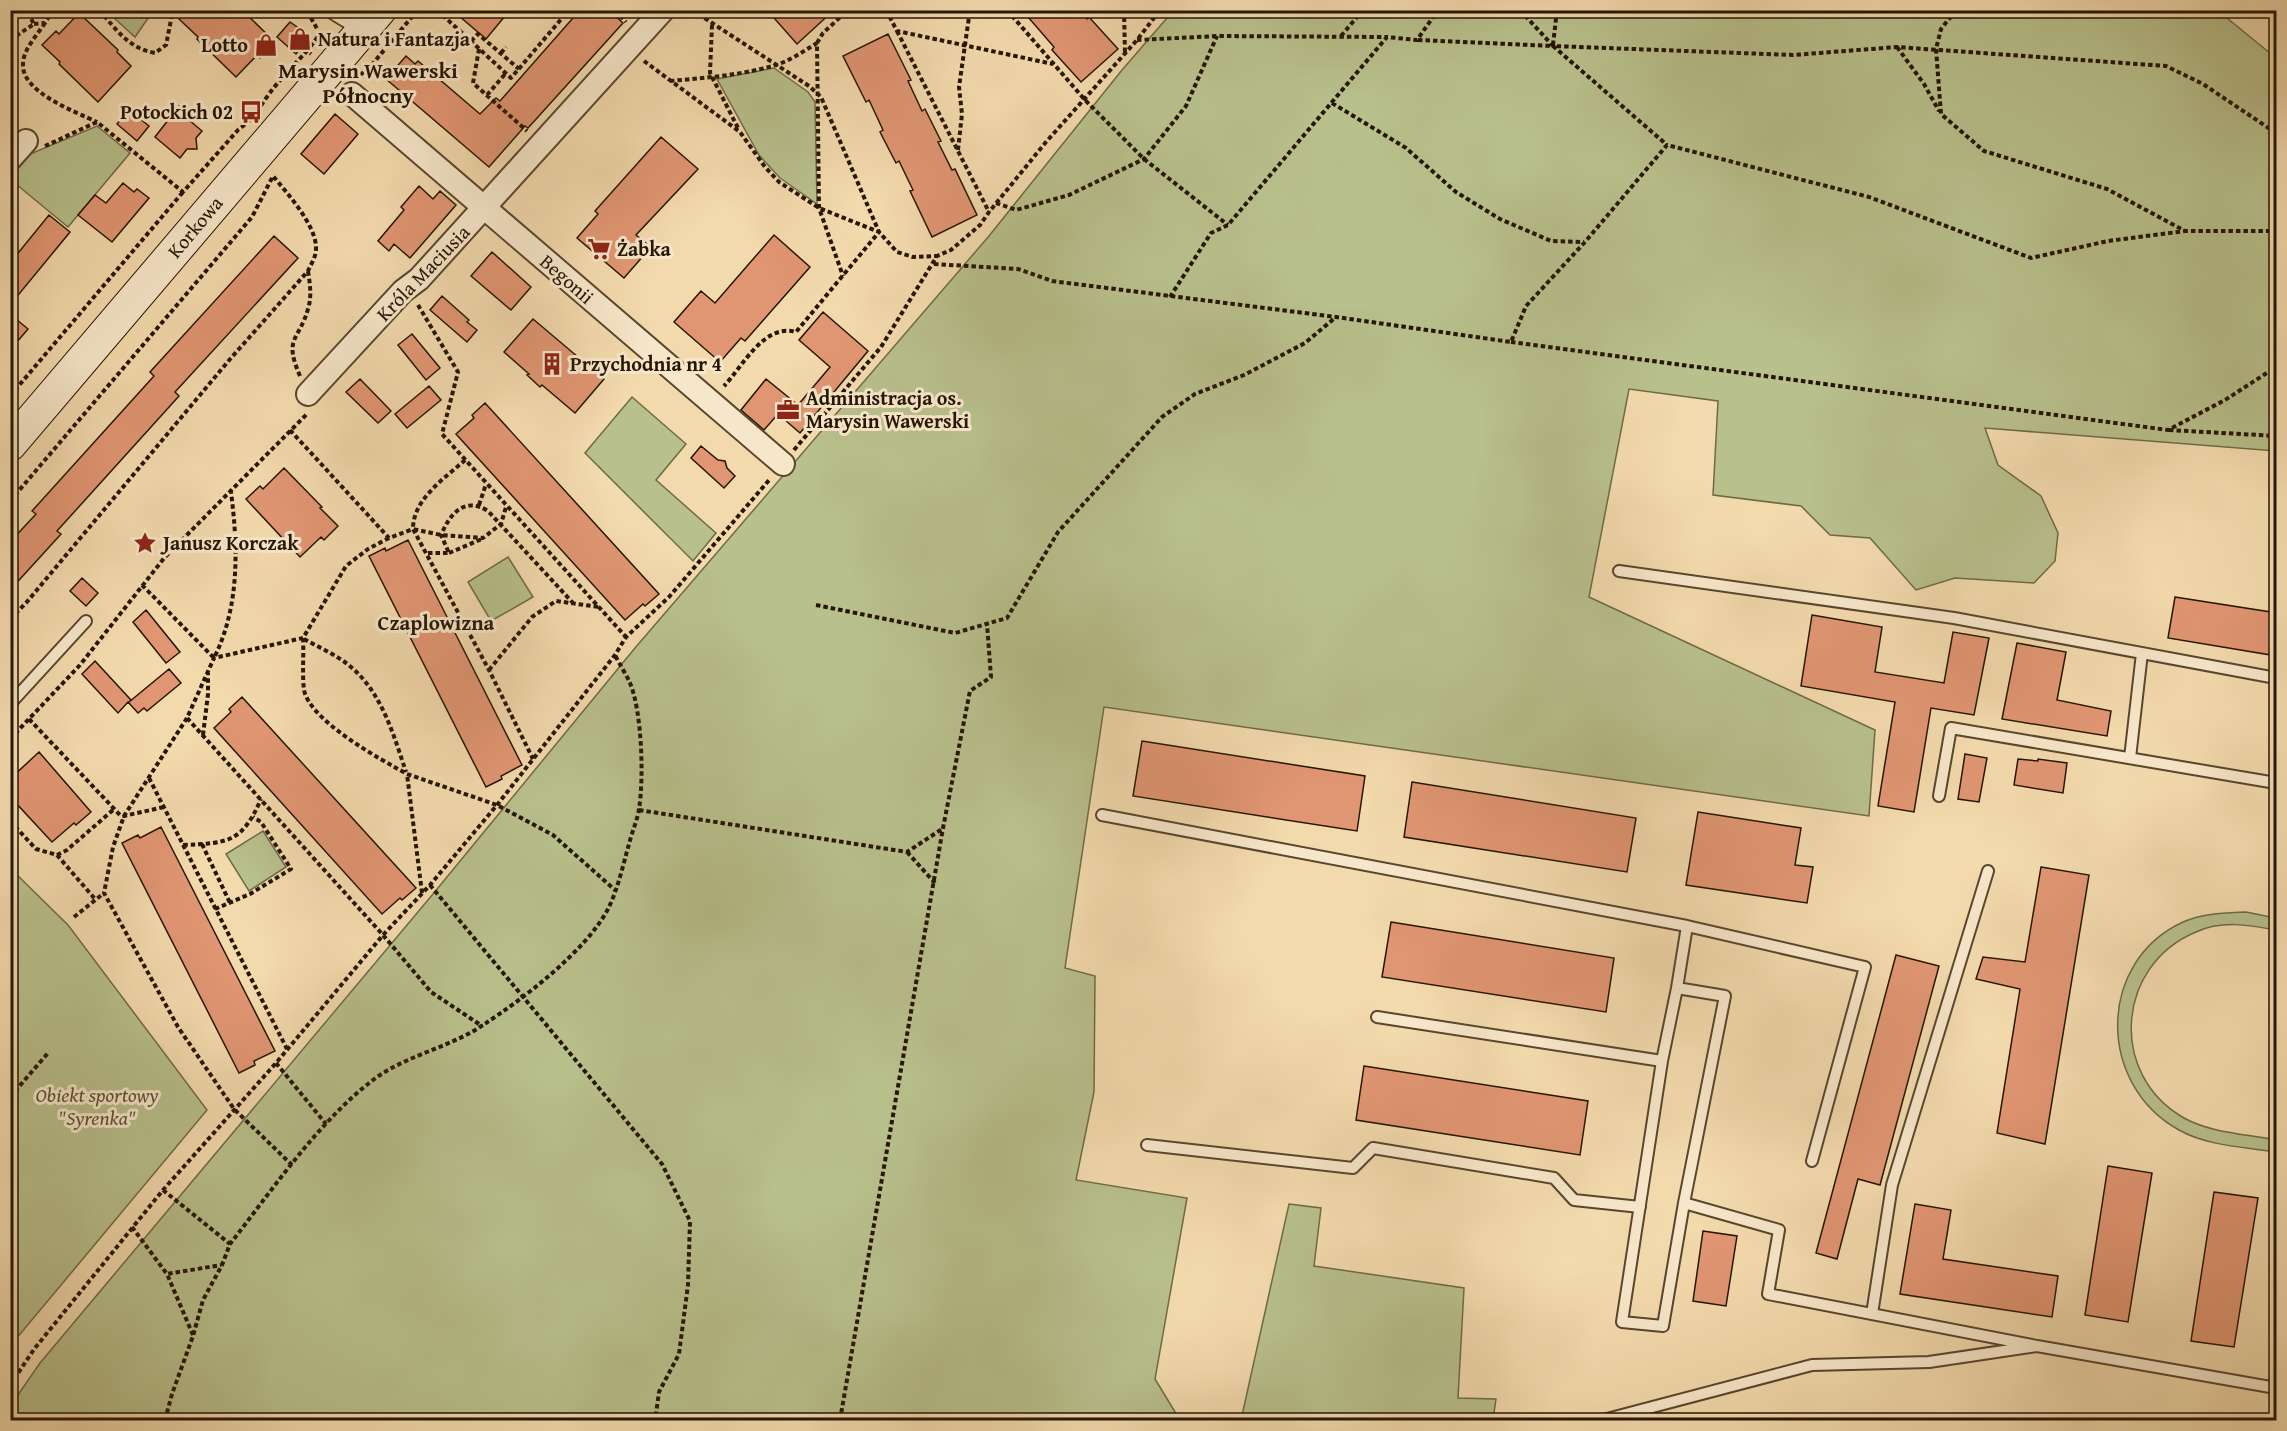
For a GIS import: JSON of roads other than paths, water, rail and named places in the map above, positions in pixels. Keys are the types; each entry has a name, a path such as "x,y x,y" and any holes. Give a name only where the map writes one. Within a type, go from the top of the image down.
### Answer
{"street":[{"path":"338,10 373,19"},
{"name":"Króla Maciusia","path":"308,394 403,291 419,279 485,208 653,14"},
{"name":"Korkowa","path":"10,445 337,73 373,19"},
{"name":"Begonii","path":"337,73 485,208 783,464"},
{"path":"10,159 26,141"}],"lane":[{"path":"1619,571 1954,618 2277,678"},
{"path":"10,704 86,621"},
{"path":"2130,758 2142,653"},
{"path":"1939,796 1951,728 2277,783"},
{"path":"1102,815 1687,926 1865,967 1812,1161"},
{"path":"1872,1314 1892,1185 1988,871"},
{"path":"1677,988 1725,996 1684,1203 1663,1326 1622,1322 1662,1061 1687,926"},
{"path":"1377,1017 1662,1061"},
{"path":"1147,1145 1353,1168 1373,1148 1554,1178 1574,1200 1640,1207"},
{"path":"1684,1203 1779,1230 1768,1294 2037,1346 2277,1388"},
{"path":"1604,1420 1812,1365 1929,1362 2037,1346"}],"place":[{"name":"Natura i Fantazja","path":"300,39"},
{"name":"Lotto","path":"266,45"},
{"name":"Potockich 02","path":"251,112"},
{"name":"Żabka","path":"599,249"},
{"name":"Przychodnia nr 4","path":"552,364"},
{"name":"Administracja os. Marysin Wawerski","path":"788,410"},
{"name":"Janusz Korczak","path":"145,543"}],"district":[{"name":"Marysin Wawerski Północny","path":"368,82"},
{"name":"Czaplowizna","path":"436,623"}],"park label":[{"name":"Obiekt sportowy \"Syrenka\"","path":"97,1106"}]}
